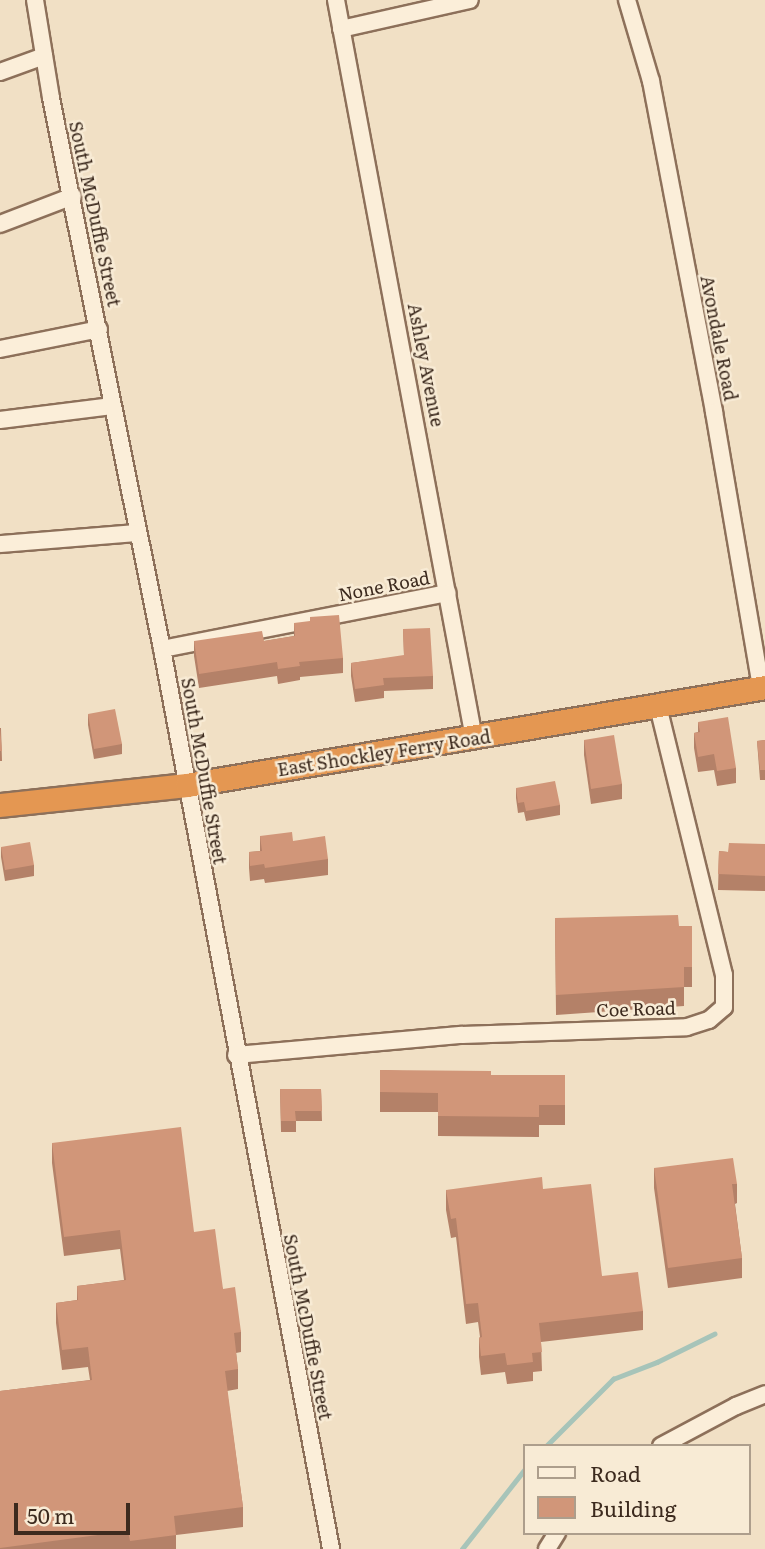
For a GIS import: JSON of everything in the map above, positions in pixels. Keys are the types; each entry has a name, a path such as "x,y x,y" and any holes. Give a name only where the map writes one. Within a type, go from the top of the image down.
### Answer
{"highway":[{"name":"East Shockley Ferry Road","path":"0,805 187,786 763,687"}],"street":[{"name":"South McDuffie Street","path":"34,0 162,649 236,1055 331,1549"},
{"name":"Ashley Avenue","path":"336,0 474,738"},
{"path":"341,29 470,0"},
{"name":"Avondale Road","path":"627,0 651,81 763,687"},
{"path":"0,72 44,55"},
{"path":"0,223 73,196"},
{"path":"0,349 99,329"},
{"path":"0,421 112,406"},
{"path":"0,544 138,533"},
{"name":"None Road","path":"162,649 448,593"},
{"name":"Coe Road","path":"236,1055 462,1035 687,1027 709,1020 724,1007 724,975 658,706"},
{"path":"665,1444 765,1394"}],"building":[{"path":"339,615 343,658 299,662 300,666 278,669 277,662 199,674 194,641 262,631 264,641 295,636 294,623 310,621 310,617"},
{"path":"430,628 433,676 383,678 384,685 355,689 351,663 404,655 403,629"},
{"path":"115,709 122,744 94,749 88,714"},
{"path":"728,717 736,768 717,771 714,754 698,757 694,733 700,732 698,722"},
{"path":"614,735 622,784 591,789 584,740"},
{"path":"765,740 765,770 760,770 757,741"},
{"path":"555,781 560,805 526,811 524,802 518,803 516,788"},
{"path":"292,832 293,841 325,836 328,859 265,868 264,864 250,866 249,852 262,851 260,836"},
{"path":"30,842 34,865 5,870 1,847"},
{"path":"729,843 765,844 765,876 718,874 719,851 728,852"},
{"path":"678,915 679,926 692,926 692,967 684,967 684,987 556,995 555,918"},
{"path":"380,1070 565,1075 565,1105 539,1105 539,1117 438,1116 438,1093 380,1092"},
{"path":"280,1089 321,1089 322,1111 295,1111 296,1121 281,1121"},
{"path":"181,1127 194,1232 215,1229 223,1289 235,1287 241,1332 234,1333 238,1369 225,1371 243,1507 174,1516 176,1535 130,1541 128,1531 0,1548 0,1391 92,1380 88,1347 62,1350 56,1303 78,1300 77,1286 126,1280 120,1230 64,1237 52,1143"},
{"path":"733,1158 737,1184 732,1184 742,1258 668,1268 654,1168"},
{"path":"542,1177 543,1189 591,1184 602,1276 638,1272 643,1311 539,1323 542,1352 532,1353 533,1362 507,1365 505,1353 481,1356 478,1303 466,1304 456,1218 451,1219 446,1190"}],"waterway":[{"path":"548,1444 613,1379 657,1362 714,1334"},
{"path":"462,1549 524,1470"}]}
